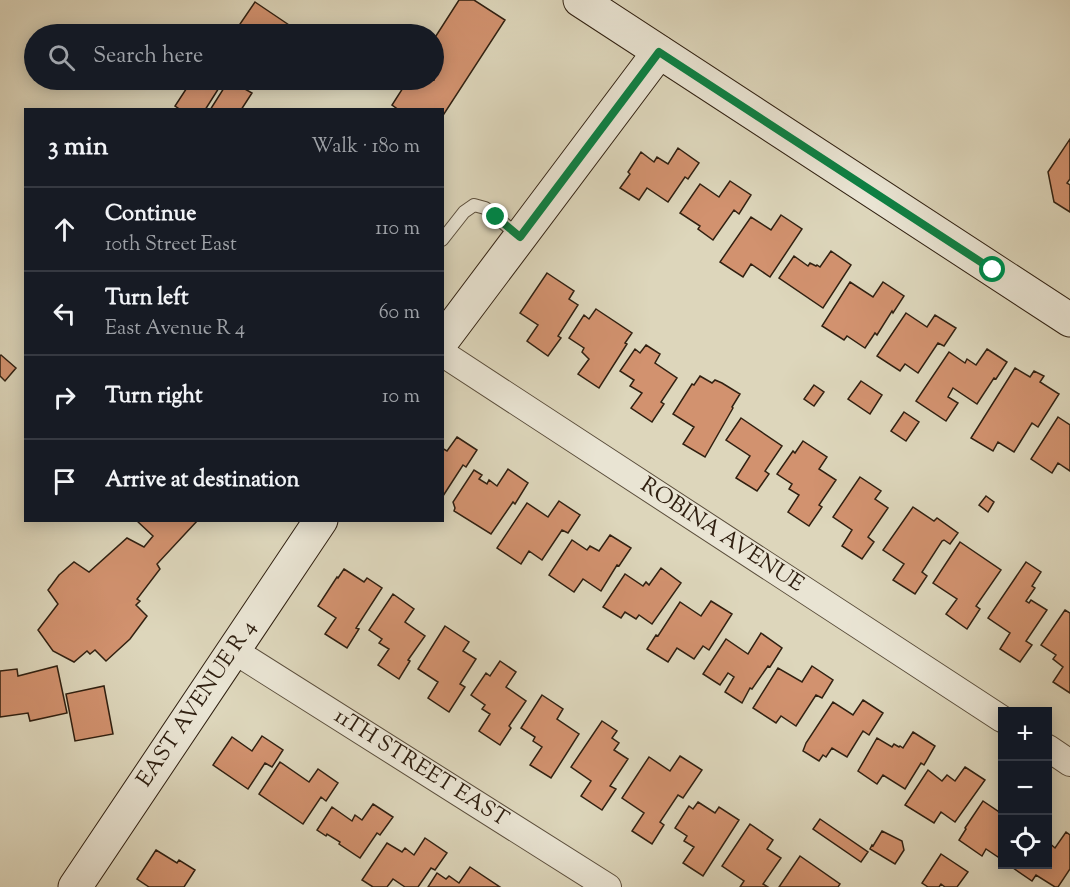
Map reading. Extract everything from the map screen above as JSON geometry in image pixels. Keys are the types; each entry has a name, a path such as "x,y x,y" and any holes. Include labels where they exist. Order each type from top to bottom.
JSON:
{"street":[{"path":"580,0 1070,320"},
{"path":"444,337 659,52"},
{"name":"ROBINA AVENUE","path":"444,354 998,716"},
{"name":"EAST AVENUE R 4","path":"75,887 320,522"},
{"name":"11TH STREET EAST","path":"234,650 608,887"},
{"path":"1052,751 1070,763"}],"lane":[{"path":"444,237 464,212 474,205 484,208 520,237"}],"building":[{"path":"459,0 474,0 505,20 444,114 444,108 396,108 392,105 402,90 444,90 444,24"},
{"path":"255,2 288,24 240,24"},
{"path":"185,90 218,90 206,108 178,108 175,106"},
{"path":"223,90 247,90 252,93 242,108 211,108"},
{"path":"1070,139 1070,179 1067,183 1070,185 1070,212 1054,202 1048,172"},
{"path":"678,148 699,163 688,179 685,177 668,202 647,188 639,200 620,188 641,152 654,162 657,157 668,164"},
{"path":"730,181 751,195 739,214 734,210 713,240 698,229 700,226 680,213 700,184 719,197"},
{"path":"781,215 802,229 770,277 751,264 743,277 720,262 751,217 771,230"},
{"path":"831,251 851,265 823,308 779,278 794,256 808,266 810,263 820,267"},
{"path":"547,273 574,291 569,299 578,305 558,336 561,338 548,356 527,341 538,325 520,313"},
{"path":"850,282 873,297 883,282 904,296 877,335 875,333 865,348 847,336 844,340 822,326"},
{"path":"596,309 632,333 599,388 578,374 589,359 582,352 584,348 569,338 584,315 589,319"},
{"path":"906,313 927,327 935,315 956,328 944,346 938,343 918,373 905,364 900,371 877,356"},
{"path":"646,345 660,354 655,363 677,378 661,402 664,404 652,422 631,408 642,393 630,386 634,380 620,371 635,349 640,353"},
{"path":"987,349 1007,362 977,404 953,388 948,397 958,403 946,421 916,401 949,352 965,363 967,359 976,365"},
{"path":"1,355 16,368 5,381 0,376"},
{"path":"1015,368 1030,377 1034,371 1044,376 1040,382 1059,394 1038,427 1032,423 1014,452 998,442 993,451 971,438"},
{"path":"700,376 712,383 715,380 722,383 740,394 705,457 683,444 694,427 673,414 692,384 694,385"},
{"path":"861,381 882,395 870,414 848,399"},
{"path":"814,385 824,392 814,406 804,399"},
{"path":"904,412 919,422 906,441 891,431"},
{"path":"1058,417 1070,425 1070,471 1058,463 1052,473 1031,459"},
{"path":"741,418 782,446 765,471 769,474 757,491 736,478 750,456 726,440"},
{"path":"457,437 477,450 466,467 463,465 444,494 444,449 447,451"},
{"path":"803,441 827,457 819,469 836,480 819,505 822,507 809,526 788,512 799,495 789,489 792,484 777,474"},
{"path":"508,469 528,483 515,504 513,502 491,534 454,511 453,502 474,470 482,475 479,479 487,484 489,480 497,486"},
{"path":"860,477 881,491 875,499 888,508 868,537 874,542 862,559 842,546 852,530 833,517"},
{"path":"986,496 994,502 988,512 979,505"},
{"path":"559,501 580,515 568,533 562,530 542,560 529,551 521,564 497,548 527,503 548,517"},
{"path":"913,507 934,521 937,518 958,533 950,544 942,541 922,572 927,576 915,594 893,580 904,564 883,550"},
{"path":"138,522 196,522 157,564 160,569 137,599 140,601 136,605 147,616 130,639 106,661 95,650 90,654 87,651 74,662 53,651 38,630 58,604 48,590 59,575 74,562 89,572 127,538 144,547 153,536"},
{"path":"610,535 631,548 601,591 583,579 574,592 549,575 572,540 587,550 590,546 599,551"},
{"path":"960,542 1001,570 976,606 980,609 967,629 946,614 957,599 933,583"},
{"path":"1026,562 1041,572 1032,586 1035,588 1026,601 1029,603 1031,600 1047,610 1026,641 1032,645 1020,662 1000,649 1010,633 988,618"},
{"path":"661,568 681,583 652,624 639,615 636,619 625,612 621,618 603,607 625,574 643,586 646,582 649,585"},
{"path":"344,569 364,582 367,578 382,588 356,628 359,629 347,648 325,634 336,618 318,606"},
{"path":"393,594 414,609 405,622 425,636 408,660 410,661 399,679 378,665 389,649 379,643 382,639 369,630"},
{"path":"711,601 732,614 709,650 703,646 694,659 677,648 668,662 647,649 680,602 701,616"},
{"path":"1065,610 1070,613 1070,693 1053,682 1063,667 1053,659 1056,655 1041,645"},
{"path":"445,626 469,642 463,651 476,659 460,684 465,687 449,712 428,698 438,682 418,669"},
{"path":"761,633 782,648 770,667 768,666 752,689 750,688 742,703 725,692 734,677 728,673 720,685 703,674 726,639 748,654"},
{"path":"500,661 516,672 506,687 526,701 509,726 511,728 500,745 479,731 490,714 482,709 485,705 471,695 486,673 490,676"},
{"path":"57,666 67,713 30,721 28,713 0,717 0,671 17,669 18,676"},
{"path":"812,666 833,680 822,698 816,695 796,726 781,716 776,723 753,708 778,668 802,682"},
{"path":"104,686 113,734 75,741 66,694"},
{"path":"542,695 563,709 557,719 579,734 551,778 530,765 542,747 533,741 535,737 521,728"},
{"path":"863,700 883,713 869,735 863,731 847,757 832,748 826,757 823,755 819,761 803,751 833,702 853,715"},
{"path":"602,721 617,731 612,738 619,743 614,750 628,759 610,786 616,789 602,810 581,796 591,781 571,767"},
{"path":"913,732 935,746 924,765 921,763 905,789 883,775 877,784 858,771 877,738 892,747 894,744 903,748"},
{"path":"262,736 283,750 272,767 265,763 248,789 213,765 232,737 252,751"},
{"path":"680,756 702,770 683,798 678,795 660,822 664,825 652,844 632,831 644,813 622,798 649,757 670,771"},
{"path":"280,762 309,782 318,769 338,783 326,801 321,797 303,824 259,794"},
{"path":"965,767 985,780 955,822 941,812 934,823 905,805 928,770 942,781 947,775 955,781"},
{"path":"983,801 998,811 998,857 986,849 982,856 959,840"},
{"path":"698,802 715,813 719,807 739,820 703,876 683,863 694,847 684,841 687,836 675,828 689,806 693,809"},
{"path":"373,804 393,817 380,835 377,833 360,858 339,844 340,842 317,830 332,807 352,821 355,815 362,820"},
{"path":"820,819 868,852 861,862 813,829"},
{"path":"750,824 773,840 767,849 781,858 763,884 768,887 740,887 744,881 722,866"},
{"path":"882,831 902,841 904,850 895,864 870,849"},
{"path":"1066,832 1070,835 1070,869 1058,887 1036,875 1032,881 1014,869 1052,869 1052,845 1055,848"},
{"path":"425,838 447,853 435,870 431,868 418,887 405,887 393,879 387,887 373,887 362,880 387,843 402,852 405,848 414,855"},
{"path":"156,850 177,863 179,860 195,870 184,887 149,887 137,879"},
{"path":"941,854 968,872 957,887 945,887 941,884 939,887 928,887 922,883"},
{"path":"800,856 840,884 838,887 779,887"},
{"path":"470,867 500,887 428,887 437,873 446,879 449,876 459,883"}],"route":[{"path":"496,217 520,237 659,52 993,270"}]}
